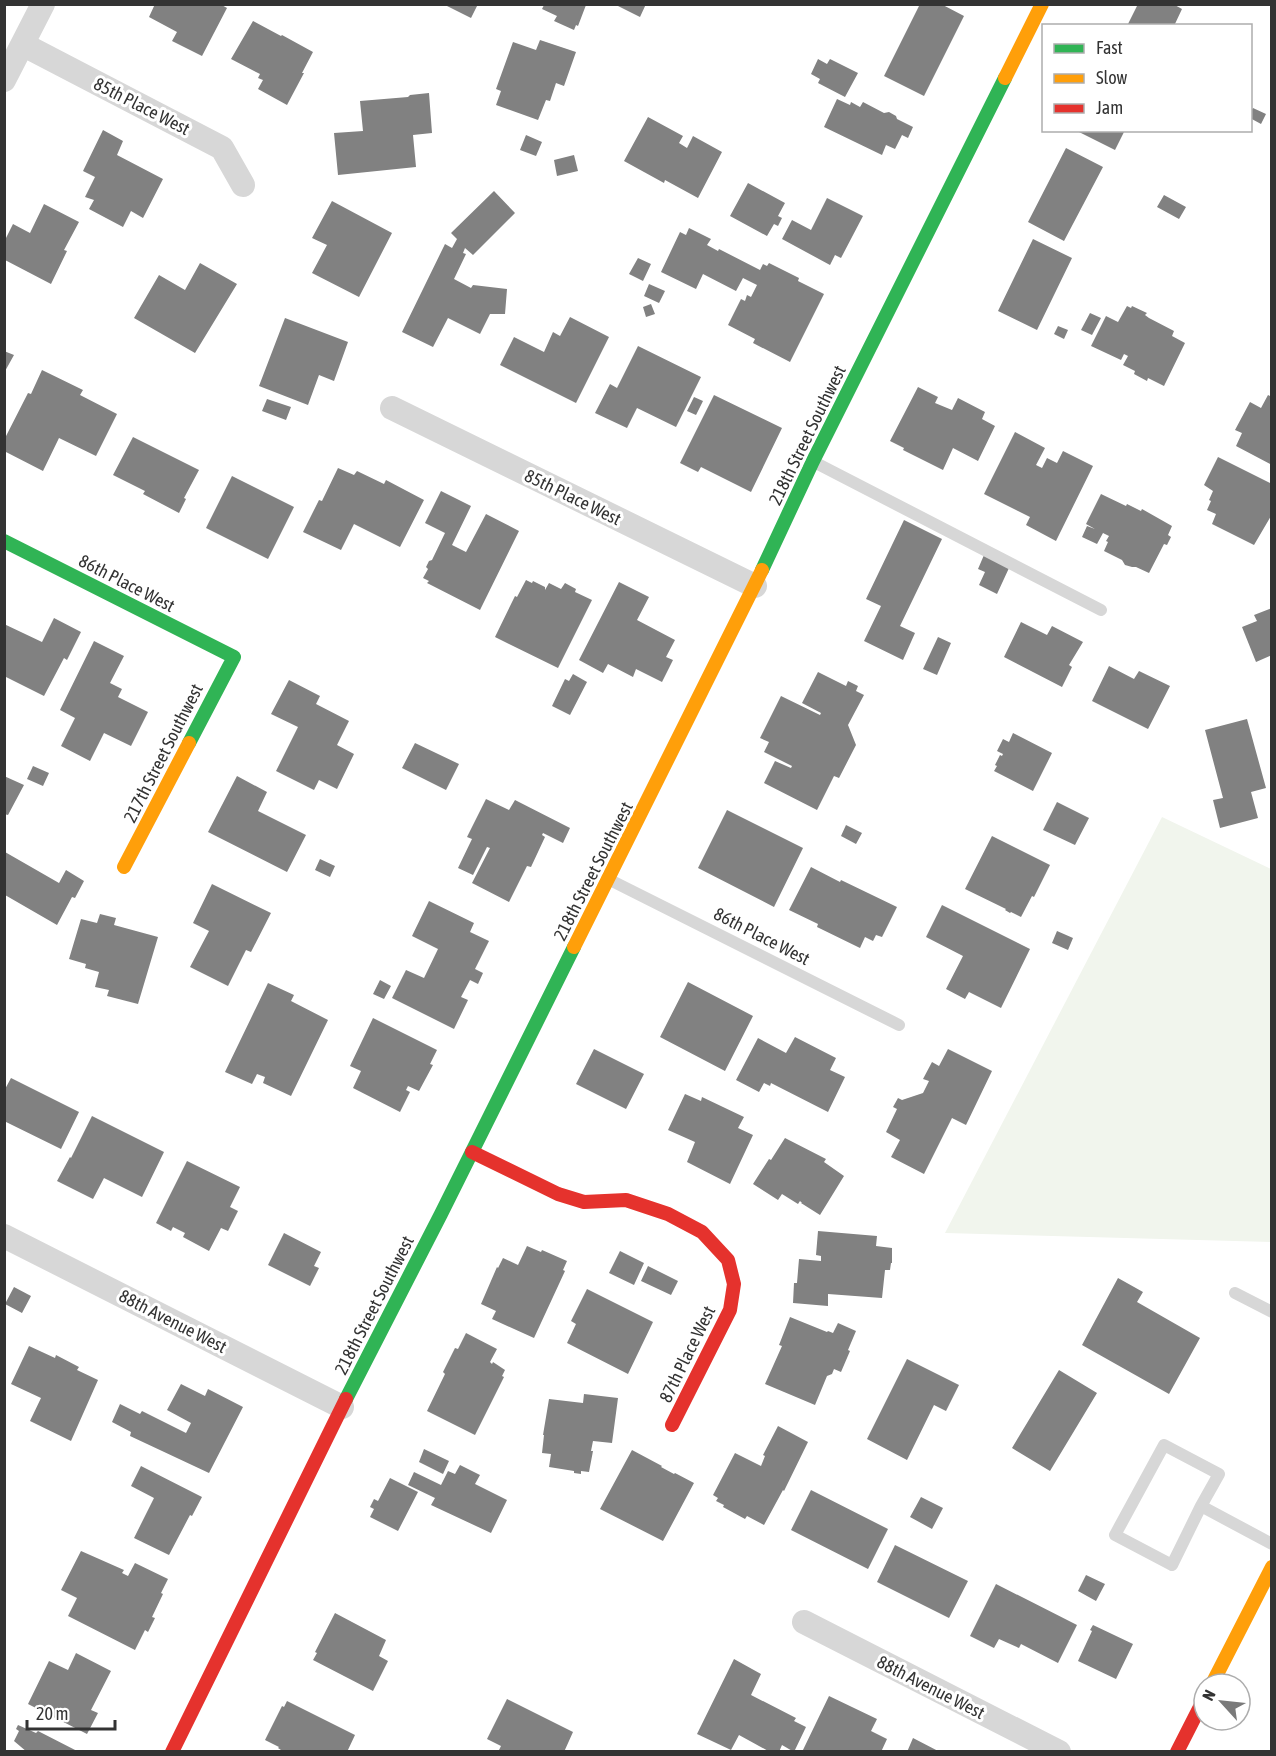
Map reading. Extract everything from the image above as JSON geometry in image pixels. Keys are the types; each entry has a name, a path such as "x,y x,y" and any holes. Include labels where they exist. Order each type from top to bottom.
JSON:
{"street":[{"path":"4,80 24,45 43,4"},
{"name":"218th Street Southwest","path":"172,1752 342,1407 609,880 755,586 813,461 1042,4"},
{"name":"85th Place West","path":"24,45 222,148 243,185"},
{"name":"85th Place West","path":"392,408 755,586"},
{"name":"86th Place West","path":"4,541 234,657"},
{"name":"217th Street Southwest","path":"124,867 234,657"},
{"name":"87th Place West","path":"472,1152 558,1194 584,1202 626,1200 668,1214 702,1232 728,1260 734,1284 730,1310 672,1425"},
{"name":"88th Avenue West","path":"4,1236 342,1407"},
{"path":"1218,1672 1272,1567"},
{"name":"88th Avenue West","path":"804,1622 1059,1752"},
{"path":"1177,1752 1192,1723"}],"lane":[{"path":"813,461 1101,610"},
{"name":"86th Place West","path":"609,880 899,1025"},
{"path":"1235,1293 1272,1312"},
{"path":"1164,1445 1219,1473 1201,1506 1172,1565 1115,1535 1164,1445"},
{"path":"1201,1506 1272,1544"}],"shaded area":[{"path":"1162,817 1271,869 1271,1242 945,1233"}],"building":[{"path":"155,4 220,4 227,8 202,56 172,41 177,32 149,17"},
{"path":"443,4 478,4 471,18"},
{"path":"614,4 646,4 640,17"},
{"path":"920,4 941,4 964,16 924,96 884,76"},
{"path":"1138,4 1173,4 1182,9 1175,24 1128,24"},
{"path":"544,5 586,5 578,26 576,25 574,30 554,21 557,16 542,9"},
{"path":"253,21 313,52 287,105 258,89 263,80 258,78 260,74 231,59"},
{"path":"540,40 576,52 564,86 556,83 550,101 546,100 538,120 496,105 501,91 496,89 513,42 536,50"},
{"path":"818,59 827,64 830,59 858,73 845,97 818,83 820,79 811,74"},
{"path":"429,93 432,133 413,135 416,167 338,175 334,133 363,131 360,101"},
{"path":"837,99 860,107 863,102 884,113 889,112 913,127 908,138 902,135 895,149 886,145 882,155 824,127"},
{"path":"1252,109 1266,114 1261,124 1252,119"},
{"path":"648,117 683,136 679,143 687,148 693,136 722,152 698,198 624,161"},
{"path":"103,130 123,141 117,155 163,179 143,218 131,211 123,227 89,209 94,200 85,197 95,177 83,171"},
{"path":"1079,132 1124,132 1115,150"},
{"path":"526,135 542,142 536,156 520,150"},
{"path":"1066,148 1103,167 1064,241 1028,222"},
{"path":"574,155 578,171 557,176 554,160"},
{"path":"748,183 785,203 778,216 782,218 778,226 774,224 767,236 730,216"},
{"path":"494,191 515,213 473,255 465,248 463,253 466,254 454,279 471,288 473,285 507,289 505,314 490,314 480,334 448,318 433,347 402,332 445,244 452,248 457,239 451,233"},
{"path":"1164,195 1186,207 1179,219 1157,207"},
{"path":"827,198 863,216 841,258 835,255 830,265 782,239 792,220 811,230"},
{"path":"332,201 392,233 359,297 312,273 327,245 312,238"},
{"path":"44,204 79,222 64,250 67,251 51,284 5,260 5,240 13,224 30,233"},
{"path":"689,228 711,239 707,245 718,251 719,249 760,270 763,264 767,266 769,263 824,294 790,362 753,343 755,339 728,325 741,299 745,301 747,295 751,297 757,285 743,278 736,291 703,274 696,289 661,272 680,232 686,235"},
{"path":"1033,239 1072,258 1037,330 998,311"},
{"path":"638,258 651,264 643,281 629,274"},
{"path":"200,263 237,284 195,353 134,318 159,275 185,290"},
{"path":"649,284 665,291 659,303 644,296"},
{"path":"651,304 655,314 646,317 643,307"},
{"path":"1127,306 1147,313 1145,315 1174,331 1172,336 1185,343 1164,386 1148,378 1147,381 1123,365 1128,356 1124,354 1121,360 1091,346 1106,316 1118,322"},
{"path":"1090,313 1101,318 1092,335 1081,330"},
{"path":"570,317 609,337 576,403 500,365 514,337 544,352 553,332 560,336"},
{"path":"285,318 348,342 334,381 319,375 308,405 259,386"},
{"path":"1058,326 1068,330 1064,339 1054,334"},
{"path":"638,346 701,377 676,427 637,408 627,428 595,413 610,384 617,388"},
{"path":"4,351 14,355 4,373"},
{"path":"42,370 83,390 80,395 117,414 96,456 59,438 43,471 4,451 4,440"},
{"path":"918,387 938,397 935,403 952,410 958,398 985,412 982,419 995,426 978,461 953,448 943,470 890,441"},
{"path":"714,395 782,428 751,492 701,467 698,472 680,463"},
{"path":"1268,395 1272,397 1272,465 1236,446 1242,433 1235,430 1250,402 1261,408"},
{"path":"694,397 703,401 696,415 687,411"},
{"path":"267,399 291,407 286,420 262,411"},
{"path":"1015,432 1045,448 1036,465 1042,468 1047,458 1057,463 1063,451 1093,466 1056,541 1026,525 1030,517 984,494"},
{"path":"133,437 199,470 179,513 143,494 145,491 113,475"},
{"path":"1218,457 1272,484 1271,516 1254,545 1212,524 1216,514 1207,510 1213,491 1204,485"},
{"path":"338,468 354,475 357,471 384,484 386,480 424,500 400,547 354,524 341,550 303,532"},
{"path":"232,476 294,507 268,559 206,528"},
{"path":"441,491 471,506 452,545 466,552 486,514 519,531 480,610 427,583 429,581 423,578 428,569 426,567 432,560 445,533 425,523"},
{"path":"1101,494 1126,506 1127,504 1141,511 1142,509 1172,526 1168,535 1171,537 1167,545 1164,544 1149,573 1125,565 1122,560 1104,551 1109,536 1103,533 1097,544 1082,537 1087,526 1095,529 1086,524"},
{"path":"904,520 942,539 900,626 915,633 903,660 864,641 881,606 866,599"},
{"path":"984,555 1009,568 997,594 979,585 985,572 978,569"},
{"path":"526,580 545,587 545,590 549,583 561,589 565,583 576,589 575,592 592,600 558,668 495,637 515,596 517,597"},
{"path":"619,582 649,597 637,620 675,640 666,657 673,660 662,682 636,669 633,677 608,664 603,673 579,660"},
{"path":"1272,608 1272,655 1256,662 1242,627 1257,621 1254,615"},
{"path":"54,618 81,632 67,660 64,658 44,696 4,676 4,624 42,642"},
{"path":"1021,622 1047,635 1052,626 1083,642 1069,665 1072,667 1062,687 1004,657"},
{"path":"938,637 951,643 937,675 923,669"},
{"path":"94,641 124,656 110,683 122,689 118,697 148,712 131,746 104,733 90,761 61,746 75,718 60,710"},
{"path":"1109,666 1134,679 1139,671 1170,686 1148,729 1092,701"},
{"path":"818,672 846,686 848,681 858,686 856,691 864,695 848,725 856,745 839,778 834,776 817,810 764,783 775,761 791,768 792,766 764,752 769,742 760,738 781,696 820,715 821,713 802,703"},
{"path":"573,674 587,682 570,715 552,706 565,679 569,681"},
{"path":"289,680 320,696 316,704 349,721 337,745 354,754 337,789 319,780 314,790 276,771 298,727 271,714"},
{"path":"1247,719 1266,788 1251,792 1258,818 1220,828 1213,800 1223,798 1205,730"},
{"path":"1013,733 1052,753 1033,791 994,771 1000,755 1003,754 997,751 1003,739 1009,742"},
{"path":"415,743 459,764 446,790 402,768"},
{"path":"33,766 49,773 43,786 27,779"},
{"path":"4,776 24,785 8,815 4,814"},
{"path":"237,776 267,792 258,811 306,835 287,872 208,832"},
{"path":"486,799 509,810 515,800 570,828 563,843 543,833 545,837 531,867 527,866 509,902 472,883 490,848 487,847 473,875 458,868 472,839 467,837"},
{"path":"1057,802 1089,818 1075,845 1043,830"},
{"path":"727,810 803,848 774,907 698,868"},
{"path":"846,825 862,833 856,844 841,836"},
{"path":"992,836 1050,865 1021,917 965,889"},
{"path":"5,852 59,883 66,870 84,881 75,898 72,897 57,925 5,895"},
{"path":"320,859 335,866 330,877 315,870"},
{"path":"811,867 897,907 882,937 876,935 873,941 865,937 860,948 789,910"},
{"path":"212,884 271,913 251,952 246,950 228,986 190,967 209,931 193,923"},
{"path":"429,901 474,923 470,932 489,941 475,969 483,973 478,984 470,980 461,997 468,1000 454,1029 392,998 406,970 424,978 438,949 412,936"},
{"path":"942,905 1030,949 1001,1008 969,992 965,999 946,989 963,956 926,937"},
{"path":"100,914 116,918 114,925 158,937 138,1004 107,996 109,990 95,987 99,972 85,968 86,964 69,959 81,919 97,923"},
{"path":"1057,931 1073,938 1068,950 1052,943"},
{"path":"380,980 391,986 384,999 373,994"},
{"path":"688,982 753,1016 725,1071 660,1037"},
{"path":"268,983 294,995 291,1001 328,1020 291,1096 263,1083 265,1077 257,1074 252,1084 225,1072"},
{"path":"373,1018 437,1050 430,1064 433,1065 419,1091 408,1086 406,1090 410,1092 400,1112 353,1088 361,1071 350,1066"},
{"path":"795,1037 836,1058 830,1070 845,1077 828,1112 771,1083 770,1086 764,1083 759,1092 736,1080 758,1038 786,1053"},
{"path":"594,1049 644,1074 626,1109 576,1084"},
{"path":"948,1049 992,1071 966,1125 952,1118 924,1174 891,1157 900,1140 886,1132 897,1109 893,1107 898,1098 902,1100 923,1093 929,1081 923,1079 932,1062 939,1066"},
{"path":"11,1078 79,1112 61,1149 4,1121 4,1091"},
{"path":"685,1094 701,1101 702,1097 744,1117 738,1128 753,1135 730,1184 687,1162 695,1142 668,1130"},
{"path":"92,1116 164,1152 142,1197 104,1178 93,1199 57,1181"},
{"path":"785,1138 826,1159 824,1162 844,1176 820,1215 800,1201 798,1204 782,1194 778,1200 753,1184"},
{"path":"187,1161 240,1187 230,1207 238,1211 228,1231 221,1228 209,1251 183,1237 185,1233 173,1227 171,1231 156,1223"},
{"path":"818,1231 877,1236 876,1246 892,1248 892,1263 890,1270 885,1270 882,1298 828,1294 828,1306 793,1303 799,1259 821,1261 821,1256 816,1255"},
{"path":"284,1233 321,1252 314,1266 319,1268 310,1286 268,1265"},
{"path":"527,1246 567,1261 563,1270 565,1271 534,1338 492,1319 496,1311 481,1304 503,1258 518,1265"},
{"path":"620,1251 644,1263 634,1285 609,1273"},
{"path":"648,1266 678,1281 671,1295 641,1281"},
{"path":"1118,1278 1143,1292 1137,1302 1200,1338 1169,1394 1082,1345"},
{"path":"14,1287 31,1296 22,1313 5,1304"},
{"path":"587,1289 653,1322 628,1374 567,1343 576,1324 571,1321"},
{"path":"790,1317 827,1332 833,1333 838,1323 856,1331 841,1372 834,1369 832,1374 827,1376 815,1405 765,1384 782,1346 779,1345"},
{"path":"466,1333 497,1349 490,1362 505,1370 502,1376 504,1377 475,1435 427,1411 455,1348 458,1349"},
{"path":"29,1346 55,1358 56,1355 79,1367 77,1370 98,1380 71,1441 30,1421 41,1398 11,1384"},
{"path":"907,1359 959,1385 946,1411 934,1405 907,1460 867,1439"},
{"path":"1059,1370 1097,1393 1050,1471 1012,1448"},
{"path":"181,1384 205,1396 208,1389 243,1407 209,1473 130,1436 131,1432 112,1422 120,1404 140,1414 142,1411 186,1433 191,1423 167,1410"},
{"path":"584,1394 618,1398 612,1443 593,1441 589,1472 581,1471 581,1474 549,1467 551,1454 542,1453 549,1399 583,1403"},
{"path":"778,1426 808,1442 764,1525 747,1516 745,1519 723,1507 724,1505 716,1501 718,1498 713,1495 735,1453 761,1466 765,1456 763,1455"},
{"path":"424,1449 449,1461 443,1474 419,1462"},
{"path":"632,1450 694,1483 663,1541 600,1509"},
{"path":"460,1465 480,1475 475,1484 507,1500 491,1533 431,1505 435,1498 408,1485 414,1472 441,1485 448,1471 455,1474"},
{"path":"141,1466 202,1497 169,1555 134,1538 154,1498 131,1486"},
{"path":"390,1478 418,1492 398,1531 370,1517 374,1509 370,1507 374,1499 378,1501"},
{"path":"811,1490 888,1529 868,1569 791,1530"},
{"path":"921,1497 943,1508 932,1529 910,1517"},
{"path":"895,1545 968,1581 949,1618 877,1582"},
{"path":"81,1551 124,1570 122,1573 128,1576 135,1563 168,1579 152,1617 155,1618 148,1632 145,1630 135,1650 68,1616 77,1598 61,1590"},
{"path":"1086,1575 1105,1584 1096,1601 1078,1591"},
{"path":"996,1584 1077,1625 1058,1663 1021,1644 1019,1648 999,1639 994,1648 970,1636"},
{"path":"335,1613 386,1640 379,1656 388,1661 373,1691 313,1660"},
{"path":"1093,1625 1133,1644 1116,1679 1078,1661"},
{"path":"76,1653 111,1671 91,1710 98,1713 87,1734 28,1704 49,1661 68,1670"},
{"path":"734,1659 761,1674 751,1695 796,1718 794,1721 806,1727 794,1752 782,1745 779,1752 770,1752 739,1735 731,1750 697,1734"},
{"path":"829,1696 877,1719 871,1731 887,1739 881,1752 802,1752"},
{"path":"507,1699 573,1732 564,1752 498,1752 501,1746 487,1739"},
{"path":"287,1701 355,1735 347,1752 284,1752 265,1740 282,1706 284,1707"},
{"path":"18,1725 36,1733 38,1731 79,1752 27,1752 14,1741 19,1731 16,1729"},
{"path":"913,1738 940,1752 907,1752"}],"traffic: fast":[{"path":"762,570 813,461 1005,78"},
{"path":"4,541 234,657 189,743"},
{"path":"346,1399 574,947"}],"traffic: slow":[{"path":"1005,78 1042,4"},
{"path":"574,947 762,570"},
{"path":"124,867 189,743"},
{"path":"1218,1672 1272,1567"}],"traffic: jam":[{"path":"472,1152 558,1194 584,1202 626,1200 668,1214 702,1232 728,1260 734,1284 730,1310 672,1425"},
{"path":"172,1752 346,1399"},
{"path":"1177,1752 1192,1723"}]}
